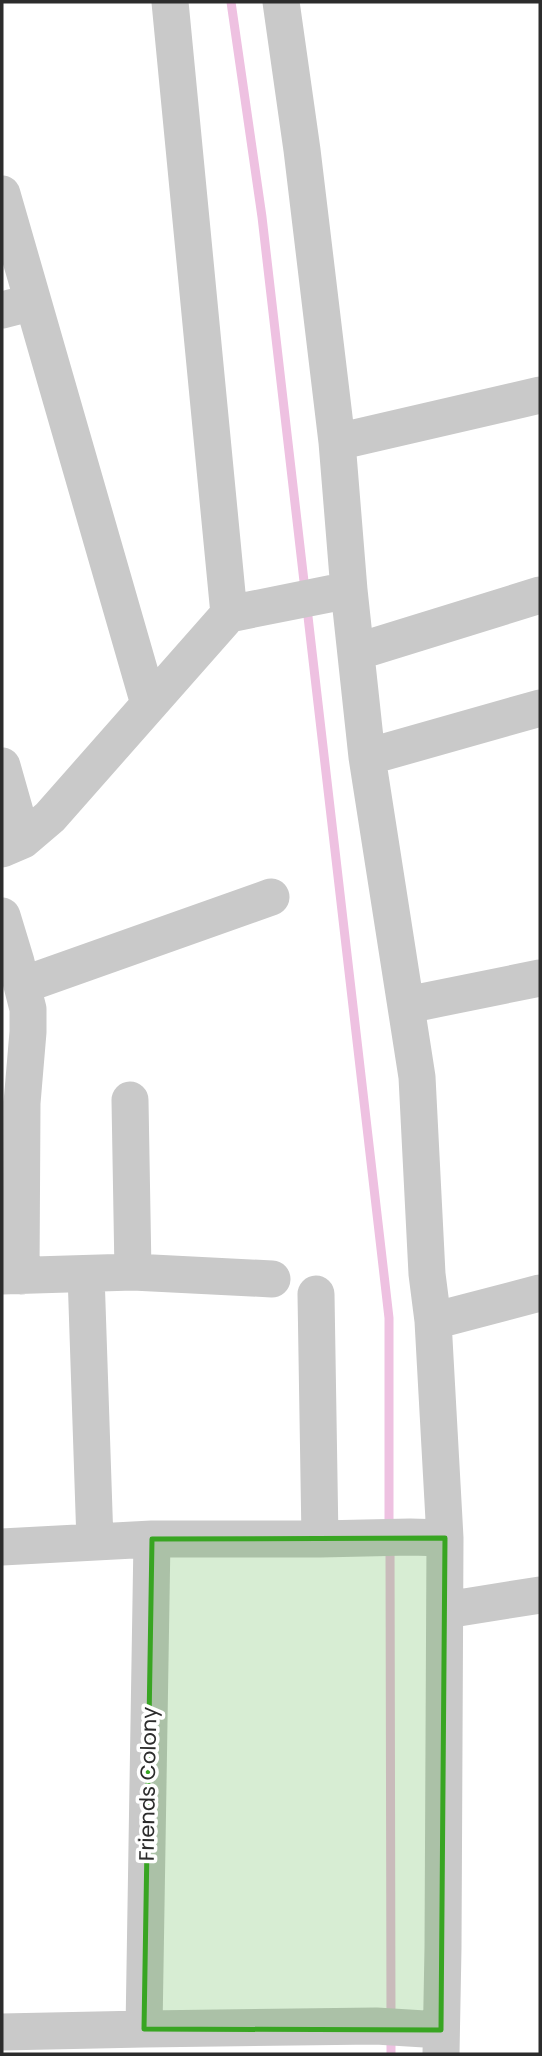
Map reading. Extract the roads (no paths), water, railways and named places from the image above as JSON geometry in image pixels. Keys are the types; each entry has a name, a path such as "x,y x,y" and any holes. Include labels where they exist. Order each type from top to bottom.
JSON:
{"street":[{"path":"170,2 229,614"},
{"path":"2,2032 144,2029 312,2041 416,2034 443,1948 446,1610 428,1537 433,1321 427,1274 417,1077 367,757 337,442 302,150 281,2"},
{"path":"2,194 17,306 149,704"},
{"path":"337,442 540,395"},
{"path":"2,766 13,844 50,817 229,614 349,590"},
{"path":"356,652 540,594"},
{"path":"367,757 540,708"},
{"path":"23,985 271,897"},
{"path":"2,916 28,1009 11,1276 133,1272 272,1279"},
{"path":"407,1005 540,978"},
{"path":"131,1100 133,1272"},
{"path":"86,1274 95,1542"},
{"path":"433,1321 540,1293"},
{"path":"316,1294 320,1539"},
{"path":"2,1547 152,1539 428,1537"},
{"name":"Friends Colony","path":"144,2029 152,1539"},
{"path":"446,1610 540,1595"}],"waterway":[{"path":"231,2 262,217 305,590"},
{"path":"307,608 389,1318 389,1531"},
{"path":"390,1545 391,2021"},
{"path":"391,2035 391,2054"}]}
